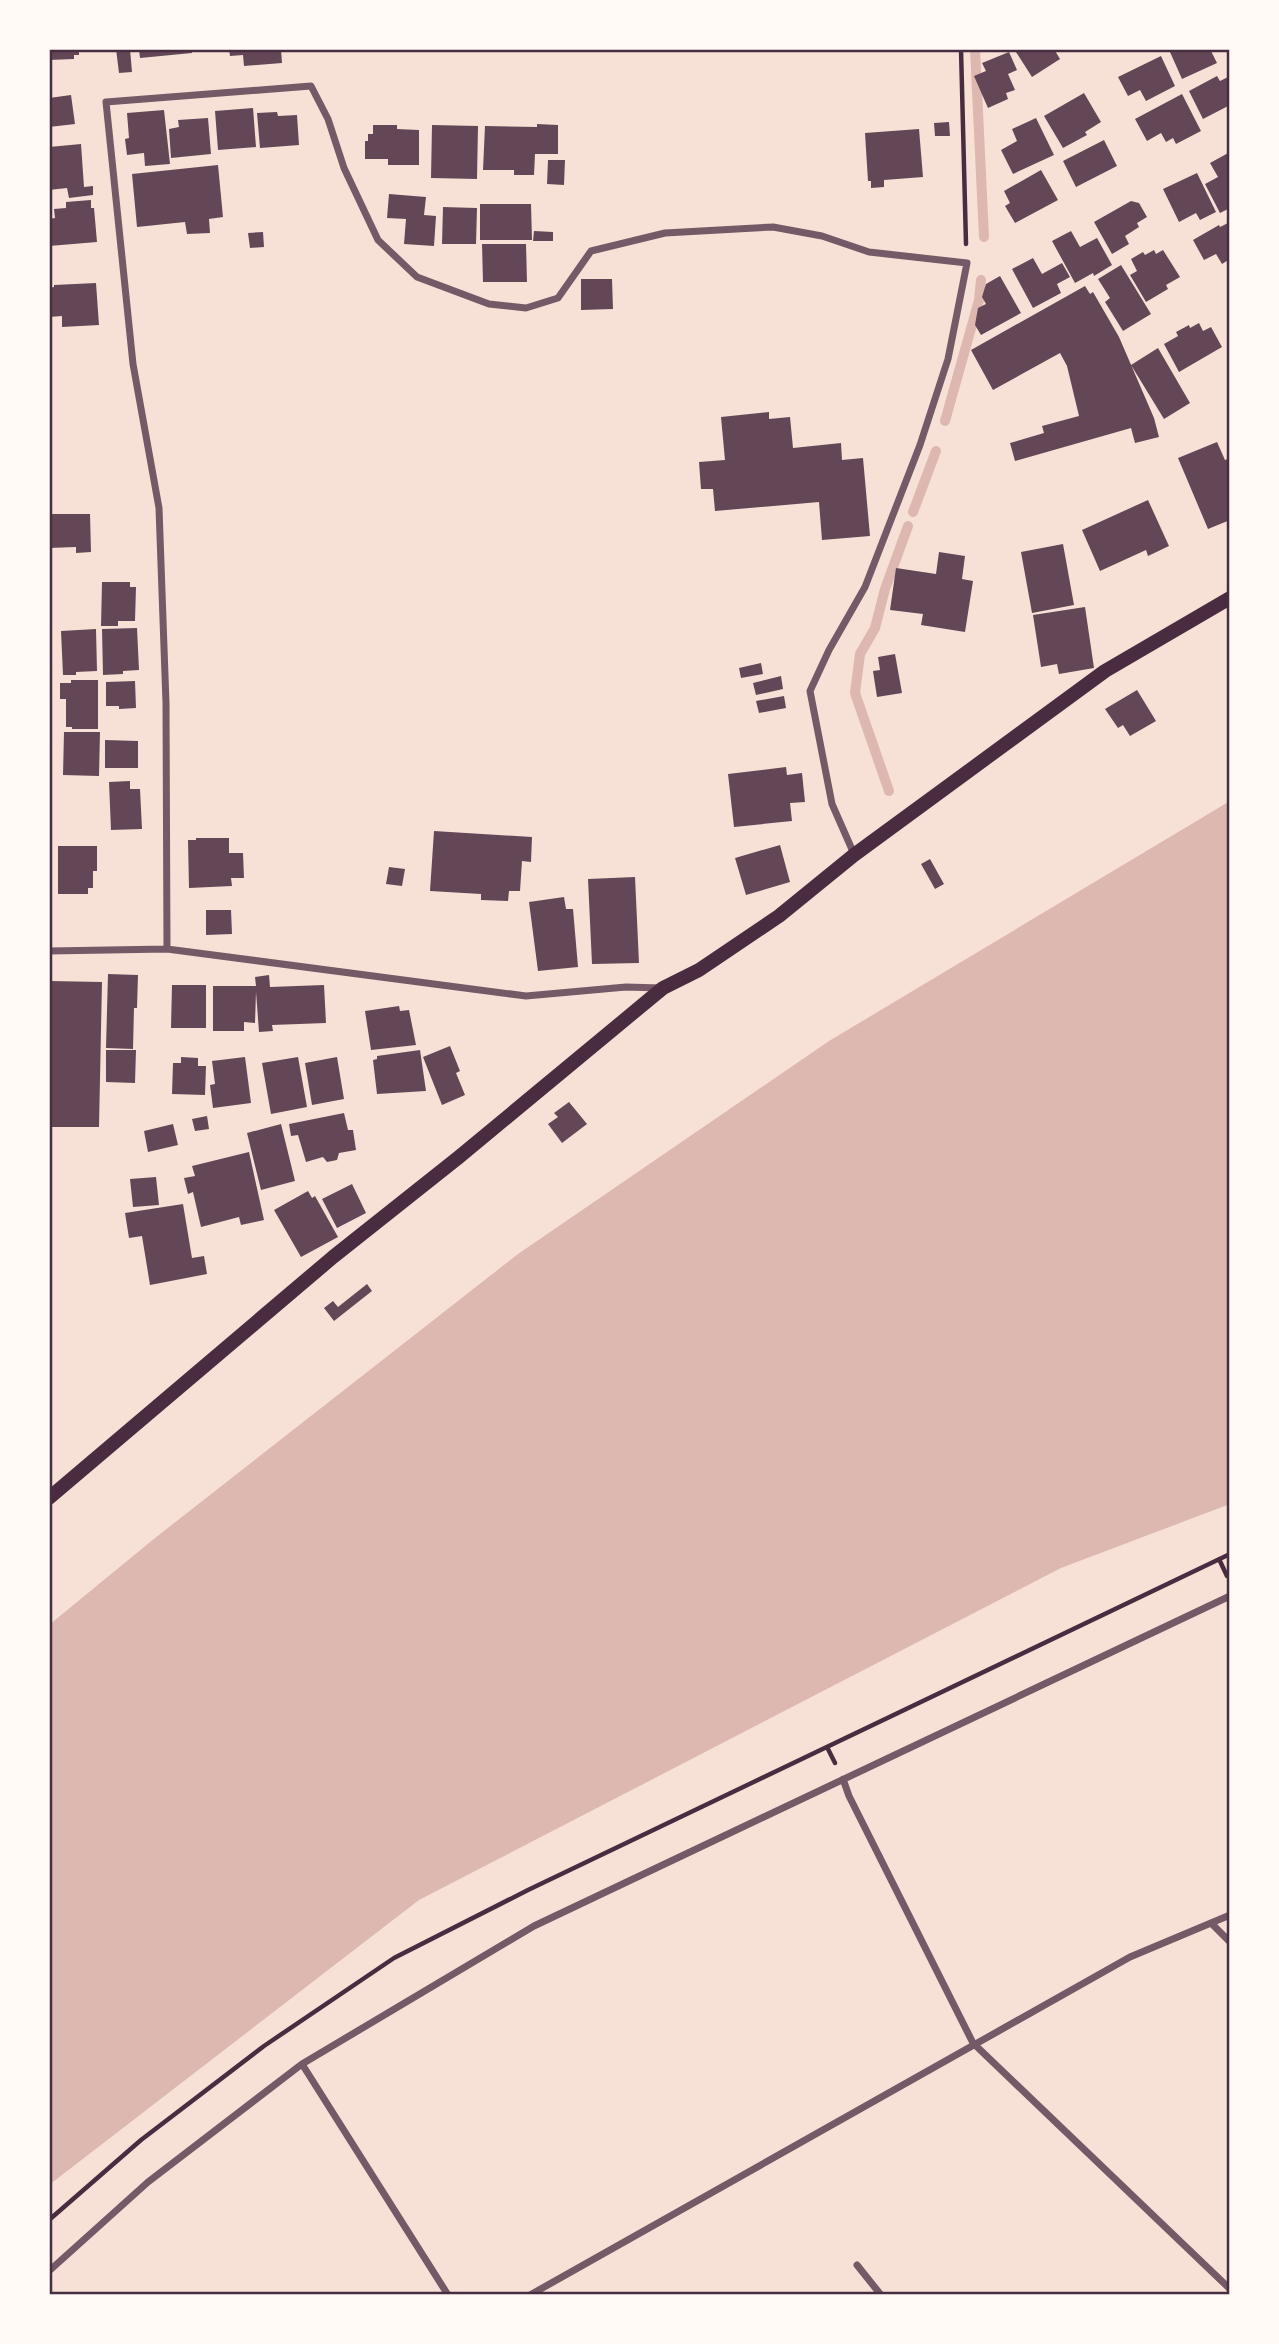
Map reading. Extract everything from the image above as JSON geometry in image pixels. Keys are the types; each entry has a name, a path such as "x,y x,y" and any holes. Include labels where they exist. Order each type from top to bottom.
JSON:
{"main road":[{"path":"49,1498 333,1257 663,988 699,970 779,916 854,855 1105,671 1230,598"}],"street":[{"path":"167,949 166,703 159,508 133,364 106,102 311,86 328,119 344,168 378,240 416,278 489,304 526,308 558,298 591,251 665,233 773,227 822,236 869,252 967,263 948,359 920,445 864,587 810,691 832,804 854,855"},
{"path":"49,951 167,949 526,996 626,987 663,988"},
{"path":"49,2271 148,2182 302,2064 534,1926 1230,1596"},
{"path":"843,1779 849,1796 973,2043 1230,2289"},
{"path":"530,2295 973,2043 1130,1957 1230,1915"},
{"path":"1211,1923 1230,1942"},
{"path":"302,2064 448,2295"},
{"path":"856,2265 881,2295"}],"path":[{"path":"961,49 967,263"},
{"path":"1219,1559 1230,1584"}],"shaded area":[{"path":"1230,801 1230,1504 1061,1568 419,1900 49,2185 49,1625 155,1538 518,1254 829,1041"}],"building":[{"path":"49,49 79,49 79,55 74,55 74,59 49,60"},
{"path":"116,49 130,49 132,72 119,73"},
{"path":"139,49 192,49 192,53 140,58"},
{"path":"229,49 281,49 282,63 244,66 243,55 230,56"},
{"path":"1014,49 1054,49 1060,59 1032,77"},
{"path":"1178,49 1210,49 1217,63 1182,79 1170,52"},
{"path":"1009,52 1017,70 1008,74 1015,90 1006,93 1008,99 988,108 974,76 986,71 982,63"},
{"path":"1161,56 1175,86 1146,101 1140,90 1128,96 1118,77"},
{"path":"1217,76 1220,81 1230,76 1230,105 1203,119 1189,91"},
{"path":"1084,93 1101,122 1085,132 1087,135 1063,148 1044,116"},
{"path":"1182,94 1201,131 1176,144 1173,138 1166,142 1161,133 1147,141 1135,119"},
{"path":"71,95 75,124 49,127 49,98"},
{"path":"253,108 256,147 218,150 215,111"},
{"path":"164,110 170,164 145,166 144,153 127,155 127,113"},
{"path":"277,112 278,116 297,115 299,145 260,148 257,113"},
{"path":"208,118 211,154 171,158 169,129 179,127 178,120"},
{"path":"1036,118 1054,155 1013,174 1001,150 1017,141 1012,129"},
{"path":"949,122 950,136 935,136 934,123"},
{"path":"537,124 558,125 558,154 535,154 534,175 514,175 514,170 483,170 485,126 537,127"},
{"path":"373,125 397,125 397,129 419,130 419,165 388,165 388,159 365,159 365,141 368,141 368,134 373,134"},
{"path":"432,125 478,126 477,179 431,178"},
{"path":"919,129 923,177 884,180 884,187 871,188 871,181 868,181 865,133"},
{"path":"1104,140 1117,166 1076,187 1063,161"},
{"path":"81,144 84,187 93,186 93,195 69,198 67,188 49,190 49,147"},
{"path":"1230,152 1230,208 1220,213 1205,184 1218,177 1210,163"},
{"path":"548,160 565,160 564,185 547,184"},
{"path":"218,165 223,217 209,219 210,233 187,234 185,222 137,227 132,174"},
{"path":"1041,170 1058,200 1015,223 1005,206 1010,203 1004,191"},
{"path":"1197,173 1216,212 1200,220 1196,213 1179,222 1163,189"},
{"path":"389,194 426,197 424,215 436,216 434,246 404,244 406,219 387,218"},
{"path":"91,200 97,242 49,246 49,219 55,218 54,209 66,208 66,202"},
{"path":"1131,201 1139,203 1147,217 1137,223 1139,227 1125,236 1129,244 1112,254 1094,222"},
{"path":"480,204 531,204 532,240 480,240"},
{"path":"443,207 477,208 476,244 442,244"},
{"path":"1230,222 1230,259 1222,264 1216,254 1204,260 1193,240 1219,225 1220,227"},
{"path":"534,231 553,232 553,241 533,241"},
{"path":"1071,231 1080,247 1097,238 1112,265 1075,283 1052,241"},
{"path":"263,232 264,247 250,248 248,233"},
{"path":"482,244 526,244 527,282 483,282"},
{"path":"1154,250 1156,254 1163,250 1180,277 1166,285 1168,289 1146,302 1130,275 1137,271 1131,259 1143,252 1145,255"},
{"path":"1033,258 1042,274 1062,263 1070,277 1057,284 1061,293 1033,308 1012,269"},
{"path":"1121,265 1151,314 1123,331 1105,302 1110,298 1098,279"},
{"path":"1000,276 1021,313 981,335 975,325 978,308 986,304 982,297 986,284"},
{"path":"581,279 612,279 613,309 581,310"},
{"path":"96,283 99,325 62,327 62,316 49,317 49,288 54,285"},
{"path":"1085,286 1090,294 1093,292 1119,337 1154,418 1159,437 1135,443 1131,428 1015,461 1010,443 1044,433 1042,426 1079,416 1067,366 1060,353 993,390 971,350"},
{"path":"1199,323 1203,331 1211,327 1222,347 1179,372 1164,344 1178,336 1176,332"},
{"path":"1158,348 1190,403 1164,419 1131,365"},
{"path":"769,412 769,419 790,417 793,448 841,443 842,460 863,458 870,536 822,540 819,502 715,511 713,489 701,489 699,462 725,460 721,417"},
{"path":"1217,442 1225,460 1230,458 1230,520 1208,529 1178,458"},
{"path":"1148,500 1169,546 1148,556 1146,550 1100,571 1082,530"},
{"path":"49,514 90,514 91,552 76,553 76,547 49,548"},
{"path":"1063,544 1074,605 1032,613 1021,552"},
{"path":"939,552 965,556 962,579 973,581 965,632 921,625 923,614 890,610 896,568 936,574"},
{"path":"102,582 130,582 130,587 136,587 135,621 118,621 118,626 101,626"},
{"path":"1085,607 1094,668 1059,674 1057,664 1041,667 1033,615"},
{"path":"137,628 139,670 103,675 102,629"},
{"path":"96,629 97,671 63,675 61,631"},
{"path":"895,654 902,693 877,697 873,671 880,670 878,657"},
{"path":"761,663 763,674 741,678 739,668"},
{"path":"781,676 783,689 756,695 753,683"},
{"path":"71,680 98,680 98,729 66,727 66,699 60,699 60,683 71,683"},
{"path":"135,681 136,708 119,709 119,706 106,706 106,682"},
{"path":"1137,690 1156,721 1130,736 1123,725 1118,728 1105,709"},
{"path":"784,696 786,708 759,713 756,701"},
{"path":"64,732 100,732 99,776 63,775"},
{"path":"105,740 138,741 138,768 105,768"},
{"path":"786,767 787,775 802,773 805,802 790,803 792,821 734,827 728,774"},
{"path":"130,781 130,789 140,789 142,829 111,830 109,782"},
{"path":"434,831 532,837 531,862 522,861 520,891 509,891 508,901 481,900 481,894 430,891"},
{"path":"229,838 229,853 243,853 244,878 231,878 232,886 189,888 188,840"},
{"path":"780,845 790,882 746,895 735,858"},
{"path":"58,846 97,846 97,871 93,871 93,888 88,888 88,894 58,894"},
{"path":"930,859 944,884 935,889 921,864"},
{"path":"389,867 405,869 402,886 386,884"},
{"path":"635,877 639,963 592,964 588,879"},
{"path":"564,897 566,909 573,909 578,967 538,971 529,902"},
{"path":"206,910 231,910 232,934 206,935"},
{"path":"108,974 138,975 133,1049 106,1048"},
{"path":"269,975 270,987 324,985 326,1023 272,1025 273,1031 259,1032 256,992 255,1023 244,1022 244,1031 213,1031 213,986 256,986 255,977"},
{"path":"50,981 102,982 99,1127 49,1127"},
{"path":"172,985 206,985 206,1028 171,1028"},
{"path":"399,1006 400,1011 409,1010 416,1045 371,1050 365,1011"},
{"path":"450,1046 460,1071 456,1073 465,1095 442,1105 423,1057"},
{"path":"106,1050 136,1050 135,1083 106,1082"},
{"path":"420,1050 426,1091 377,1094 373,1060 377,1059 377,1056"},
{"path":"181,1057 198,1058 198,1066 206,1066 205,1095 172,1094 173,1063 181,1063"},
{"path":"245,1057 251,1103 213,1108 210,1085 215,1084 212,1061"},
{"path":"298,1057 307,1107 271,1114 262,1063"},
{"path":"337,1057 344,1099 312,1105 305,1063"},
{"path":"569,1102 587,1124 562,1143 548,1124 558,1117 554,1113"},
{"path":"344,1113 348,1130 353,1130 356,1150 339,1153 337,1160 327,1162 323,1157 306,1162 298,1135 291,1136 289,1124"},
{"path":"207,1116 209,1129 195,1131 192,1119"},
{"path":"173,1124 178,1145 148,1152 144,1131"},
{"path":"281,1124 295,1181 261,1190 247,1133"},
{"path":"249,1152 264,1220 241,1225 239,1217 201,1227 193,1192 188,1194 184,1178 195,1176 192,1166"},
{"path":"156,1177 159,1205 133,1207 130,1179"},
{"path":"352,1184 366,1213 337,1228 322,1199"},
{"path":"308,1191 312,1198 315,1196 338,1237 301,1257 274,1210"},
{"path":"183,1204 192,1258 204,1256 207,1274 150,1285 142,1236 129,1238 125,1213"},
{"path":"367,1284 372,1291 334,1321 324,1308 333,1301 338,1307"}],"waterway":[{"path":"975,49 984,237"},
{"path":"945,421 979,300 981,280"},
{"path":"913,512 936,451"},
{"path":"889,791 855,693 860,654 875,628 885,589 908,526"}]}
